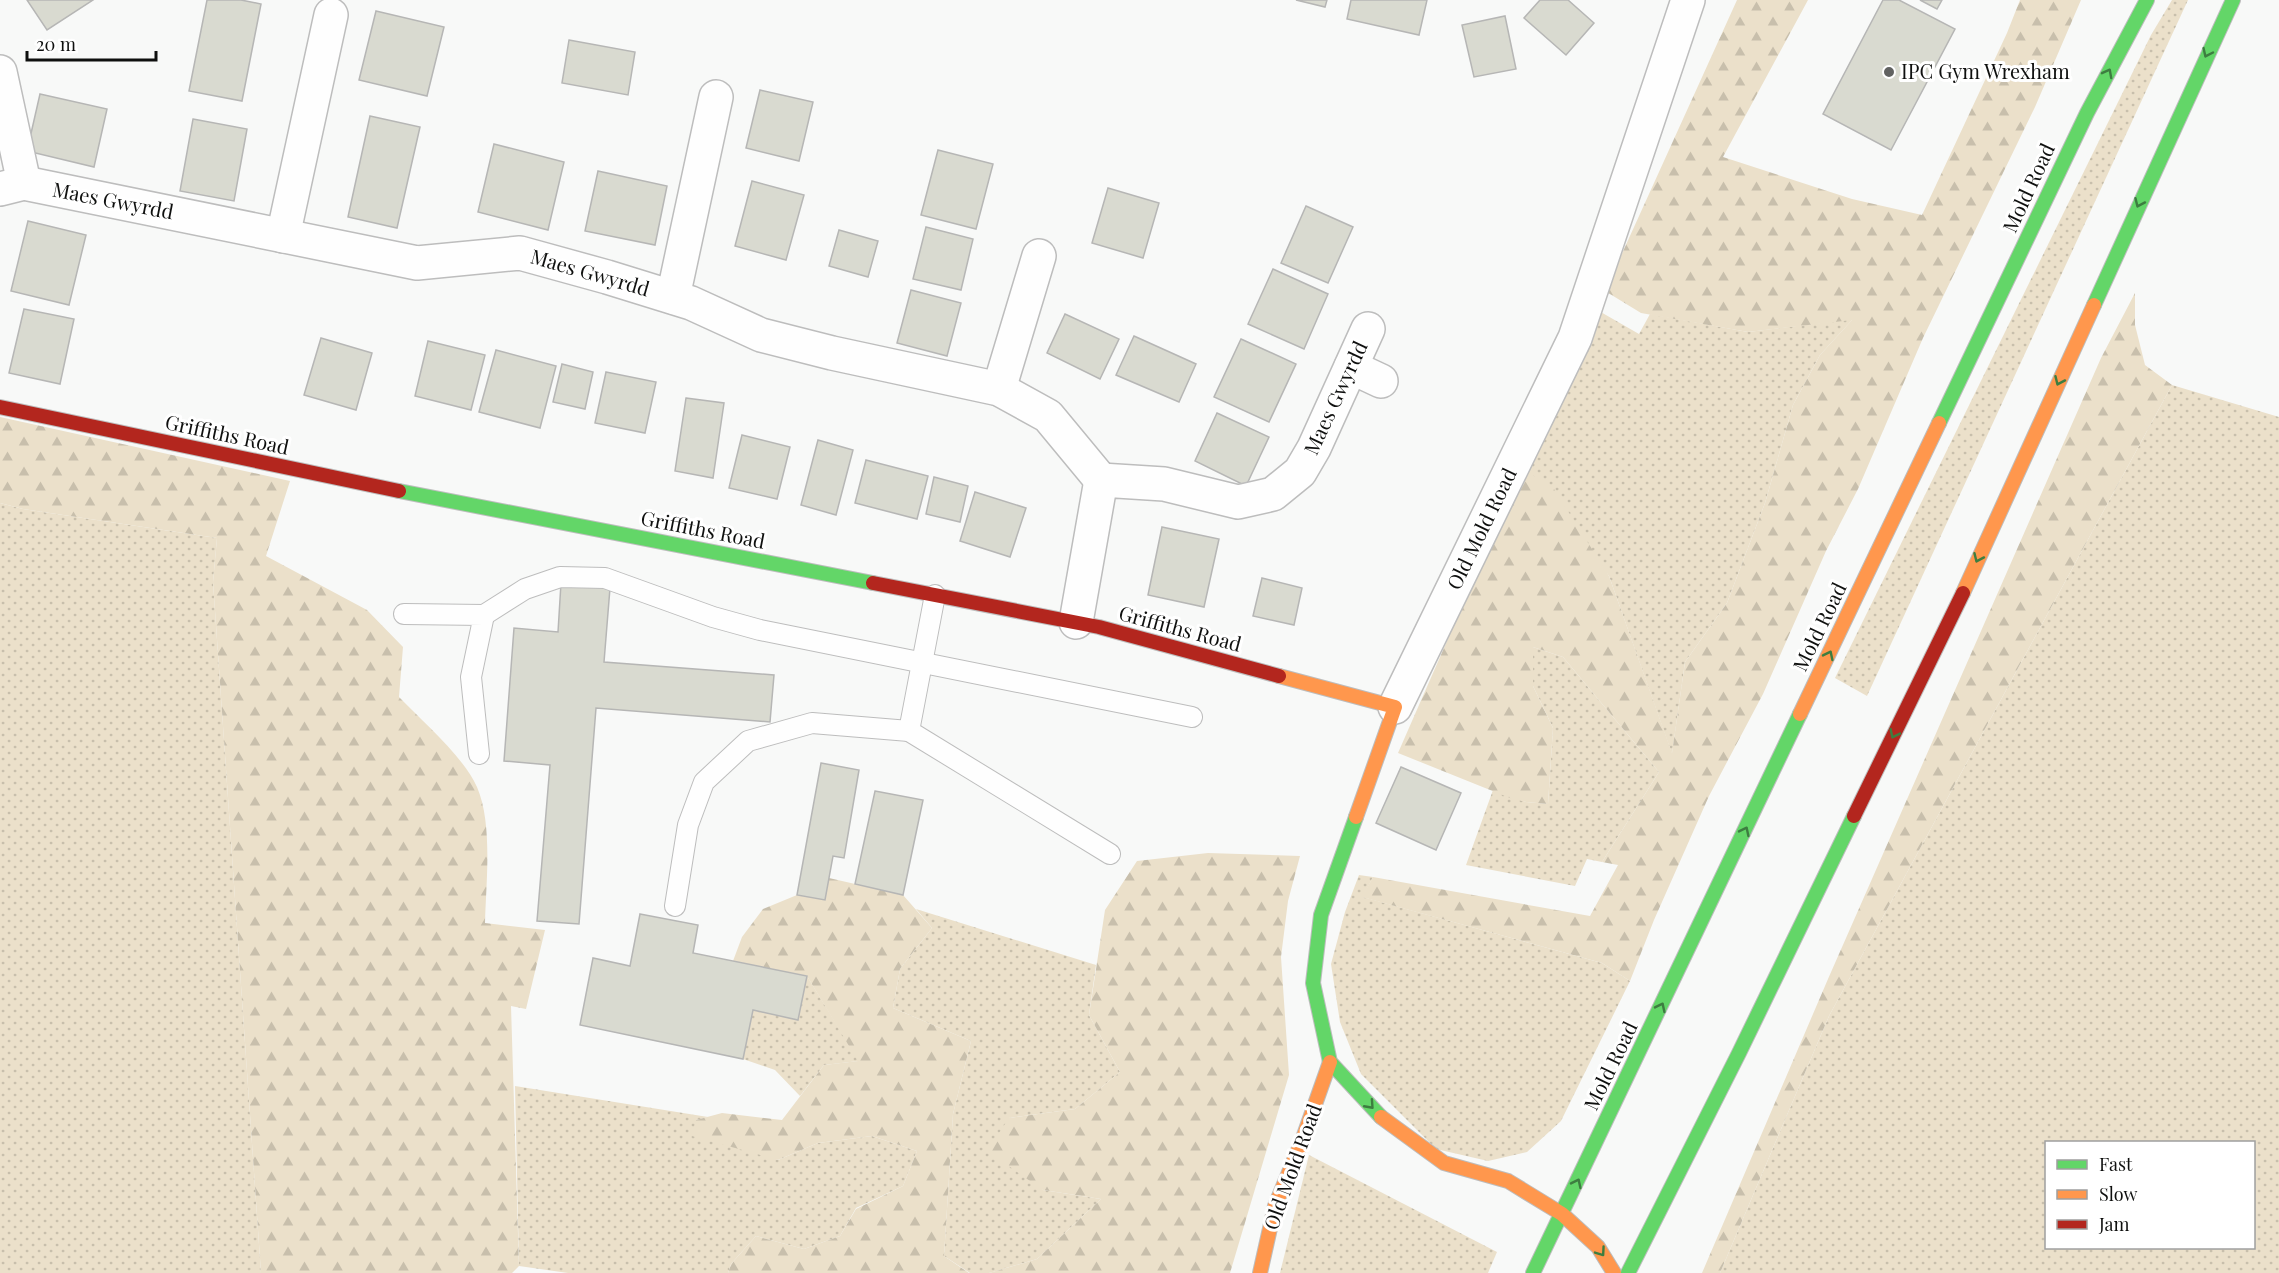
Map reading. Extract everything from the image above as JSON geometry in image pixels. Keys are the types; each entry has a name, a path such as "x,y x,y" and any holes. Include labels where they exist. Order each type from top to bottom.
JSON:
{"main road":[{"name":"Mold Road","path":"1533,1273 2087,112 2147,0"},
{"path":"1628,1273 1739,1053 1963,592 2233,0"},
{"name":"Griffiths Road","path":"0,407 342,480 1076,622 1395,707"},
{"name":"Old Mold Road","path":"1260,1273 1275,1206 1302,1141 1330,1062 1313,983 1321,915 1395,707"},
{"path":"1330,1062 1380,1116 1444,1163 1508,1181 1562,1214 1599,1247 1614,1273"}],"street":[{"name":"Old Mold Road","path":"1395,707 1575,338 1688,0"},
{"path":"283,236 331,15"},
{"path":"0,72 12,186"},
{"path":"673,297 716,97"},
{"name":"Maes Gwyrdd","path":"12,186 417,263 520,253 691,303 761,335 832,354 999,389 1048,416 1101,480 1164,484 1238,502 1273,494 1300,471 1314,448 1368,329"},
{"path":"999,389 1039,256"},
{"path":"1351,367 1381,381"},
{"path":"1076,622 1101,480"}],"lane":[{"path":"404,614 484,615 525,589 560,577 605,578 713,617 760,630 1192,717"},
{"path":"909,731 935,595"},
{"path":"479,754 471,677 484,615"},
{"path":"675,906 688,825 704,782 748,741 812,723 909,731 1110,854"}],"green space":[{"path":"1737,0 1808,0 1723,157 1852,199 1922,215 2007,33 2020,0 2081,0 2035,107 1923,338 1858,489 1826,551 1763,694 1709,796 1654,920 1630,981 1602,963 1362,897 1373,877 1590,916 1618,865 1602,862 1659,772 1563,657 1533,647 1533,686 1553,728 1548,804 1510,798 1398,753 1454,625 1528,472 1554,489 1609,576 1672,753 1685,662 1727,603 1765,503 1793,405 1820,355 1852,320 1748,332 1641,313 1605,291"},
{"path":"2172,0 2188,0 1867,696 1835,678 2151,35"},
{"path":"2135,293 2135,325 2145,365 2172,385 1829,1016 1720,1273 1702,1273 1828,979 2101,358"},
{"path":"1599,311 1639,334 1650,314 1748,332 1853,319 1820,355 1793,405 1765,503 1727,603 1685,662 1672,754 1609,576 1528,472"},
{"path":"2172,385 2279,417 2279,1273 1720,1273 1829,1016"},
{"path":"0,417 290,481 266,556 367,610 403,647 399,697 462,763 471,775 482,802 487,836 485,923 545,930 526,1009 511,1006 519,1266 512,1273 261,1273 213,582 217,538 23,509 0,503"},
{"path":"0,503 23,509 217,538 213,582 261,1273 0,1273"},
{"path":"1533,647 1563,657 1659,772 1602,862 1587,859 1575,886 1466,865 1493,790 1526,802 1548,804 1553,728 1533,686"},
{"path":"1208,853 1300,856 1288,901 1281,957 1289,1075 1230,1273 989,1273 1037,1259 1101,1199 1043,1190 987,1151 1009,1118 1075,1109 1120,1072 1089,1015 1105,910 1137,861"},
{"path":"1359,875 1373,877 1363,897 1602,963 1630,981 1561,1121 1527,1152 1488,1161 1436,1149 1361,1074 1340,1022 1331,964 1345,912"},
{"path":"829,878 903,895 932,928 900,969 893,1008 971,1041 953,1114 944,1256 969,1273 728,1273 731,1264 756,1236 804,1249 840,1236 856,1209 903,1186 917,1151 872,1136 818,1143 778,1160 692,1136 696,1120 722,1113 782,1120 824,1065 858,1061 807,976 733,961 742,937 763,909 797,895 825,900"},
{"path":"916,909 1096,965 1089,1015 1120,1072 1075,1109 1009,1118 1043,1190 1101,1199 1037,1259 989,1273 970,1273 944,1256 953,1114 971,1041 893,1008 900,969 932,928"},
{"path":"807,976 859,1061 824,1065 800,1096 775,1070 743,1059 753,1010 798,1019"},
{"path":"515,1086 708,1117 696,1120 778,1160 818,1143 872,1136 917,1151 903,1186 856,1208 840,1236 804,1249 756,1236 731,1264 728,1273 568,1273 519,1266"},
{"path":"1309,1155 1497,1252 1488,1273 1280,1273"}],"building":[{"path":"27,0 93,0 47,30"},
{"path":"207,0 241,0 261,4 242,101 189,91"},
{"path":"1296,0 1327,0 1325,7"},
{"path":"1351,0 1427,0 1419,35 1347,19"},
{"path":"1540,0 1568,0 1594,23 1566,55 1524,18"},
{"name":"IPC Gym Wrexham","path":"1883,0 1899,0 1955,29 1891,150 1823,114"},
{"path":"1920,0 1942,0 1937,9"},
{"path":"376,11 444,27 427,96 359,80"},
{"path":"1505,16 1516,69 1474,77 1462,25"},
{"path":"569,40 635,52 628,95 562,83"},
{"path":"760,90 813,102 799,161 746,148"},
{"path":"40,94 107,109 94,167 27,151"},
{"path":"370,116 420,127 397,228 348,217"},
{"path":"193,119 247,129 234,201 180,191"},
{"path":"494,144 564,162 548,230 478,212"},
{"path":"938,150 993,164 976,229 921,215"},
{"path":"598,171 667,186 655,245 585,231"},
{"path":"752,181 804,195 786,260 735,246"},
{"path":"1108,188 1159,203 1143,258 1092,243"},
{"path":"1306,206 1353,227 1328,283 1281,263"},
{"path":"28,221 86,235 69,305 11,291"},
{"path":"926,227 973,239 961,290 913,279"},
{"path":"839,230 878,241 868,277 829,266"},
{"path":"1273,269 1328,294 1304,349 1248,324"},
{"path":"911,290 961,303 947,356 897,343"},
{"path":"24,309 74,319 60,384 9,373"},
{"path":"1065,314 1119,339 1100,379 1047,353"},
{"path":"1134,336 1196,364 1179,402 1116,375"},
{"path":"321,338 372,353 356,410 304,395"},
{"path":"1241,339 1296,364 1269,422 1214,397"},
{"path":"428,341 485,355 471,410 415,396"},
{"path":"496,350 556,366 540,428 479,412"},
{"path":"562,364 593,372 585,409 553,402"},
{"path":"606,372 656,382 645,433 595,423"},
{"path":"686,398 724,403 713,478 675,471"},
{"path":"1217,413 1269,437 1246,486 1195,461"},
{"path":"742,435 790,447 777,499 729,488"},
{"path":"818,440 853,450 836,515 801,505"},
{"path":"866,460 928,476 917,519 855,503"},
{"path":"934,477 968,486 960,522 926,514"},
{"path":"975,492 1026,508 1010,557 960,541"},
{"path":"1162,527 1219,539 1204,607 1148,595"},
{"path":"1262,578 1302,588 1294,625 1253,616"},
{"path":"561,583 610,588 604,662 774,675 770,722 596,708 579,924 537,921 550,765 504,761 514,628 558,632"},
{"path":"821,763 859,770 844,858 833,856 825,900 797,895"},
{"path":"1401,767 1461,793 1436,850 1376,823"},
{"path":"875,791 923,800 903,895 855,884"},
{"path":"640,914 698,925 693,953 807,976 798,1020 753,1010 743,1059 580,1025 593,958 630,966"}],"traffic: fast":[{"path":"1939,423 2087,113 2147,0"},
{"path":"2094,305 2233,0"},
{"path":"399,491 873,583"},
{"path":"1533,1273 1800,714"},
{"path":"1628,1273 1739,1053 1854,816"},
{"path":"1356,817 1321,915 1313,983 1330,1062 1381,1117"}],"traffic: slow":[{"path":"1963,593 2094,305"},
{"path":"1800,714 1939,423"},
{"path":"1279,676 1395,707 1356,817"},
{"path":"1260,1273 1275,1206 1302,1141 1330,1062"},
{"path":"1381,1117 1444,1163 1508,1181 1562,1214 1598,1247 1614,1273"}],"traffic: jam":[{"path":"0,407 399,491"},
{"path":"873,583 1099,627 1279,676"},
{"path":"1854,816 1963,593"}],"place":[{"name":"IPC Gym Wrexham","path":"1889,72"}]}
